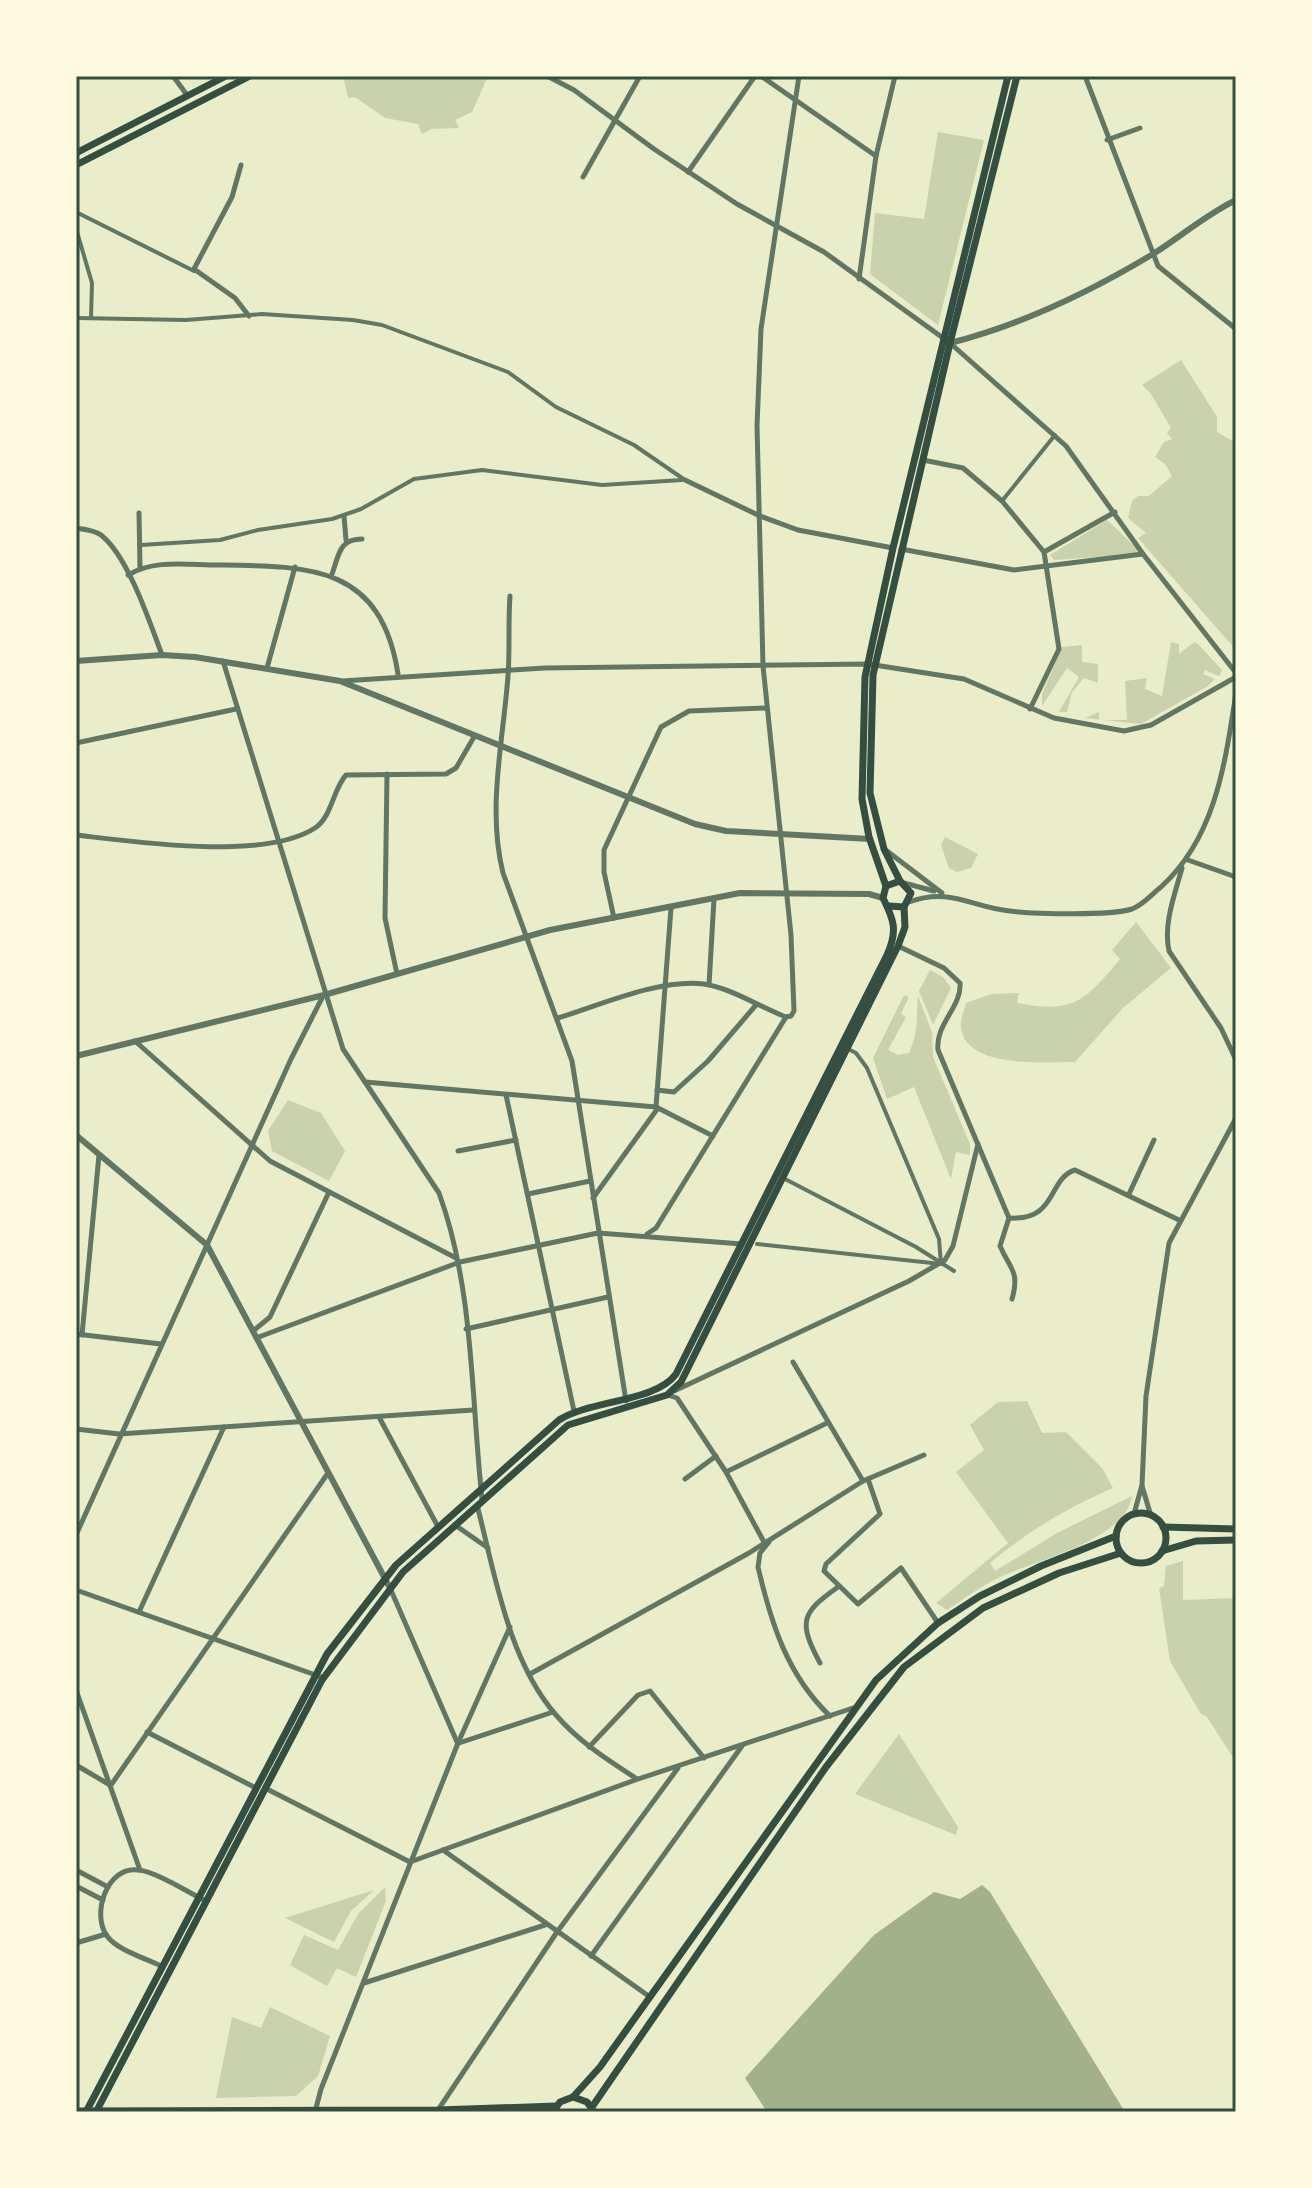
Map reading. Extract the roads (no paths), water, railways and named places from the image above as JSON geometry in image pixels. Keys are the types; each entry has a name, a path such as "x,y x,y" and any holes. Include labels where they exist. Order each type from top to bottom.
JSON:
{"main road":[{"path":"76,153 226,76"},
{"path":"76,165 250,76"},
{"path":"86,2112 315,1673 388,1584 568,1425 667,1383 676,1374 887,955 895,928 885,901 886,886 864,812 862,764 871,665 1008,76"},
{"path":"897,548 922,460 946,341 1017,76"},
{"path":"96,2112 324,1678 388,1584 396,1565 437,1525 553,1425 574,1411 667,1395 687,1372 903,936 910,890 902,882 884,849 869,779 871,665"},
{"path":"870,839 884,849"},
{"path":"886,886 902,882"},
{"path":"885,901 897,909 907,904"},
{"path":"1162,1551 1163,1527 1151,1516 1134,1514 1122,1523 1116,1536 1121,1553 1132,1562 1145,1563 1162,1551 1196,1541 1236,1540"},
{"path":"1163,1527 1236,1529"},
{"path":"76,2111 554,2109 573,2097 600,2067 853,1708 876,1680 938,1623 996,1588 1116,1536"},
{"path":"573,2097 593,2110 826,1767 904,1667 983,1608 1059,1573 1121,1553"}],"street":[{"path":"173,76 187,95"},
{"path":"340,681 398,674 509,670 871,665 964,679 1059,720 1132,730 1151,725 1236,675 1055,435 970,365 946,341 824,252 688,172 574,90 547,76"},
{"path":"583,177 640,76"},
{"path":"688,172 755,76"},
{"path":"761,76 876,156"},
{"path":"558,1018 665,986 709,985 783,1016 793,1014 795,1002 786,892 763,666 759,357 799,76"},
{"path":"859,279 876,156 895,76"},
{"path":"1085,76 1151,254 1166,275 1236,329"},
{"path":"1107,140 1140,128"},
{"path":"194,271 196,258 232,197 241,165"},
{"path":"946,341 982,335 1047,309 1151,254 1236,200"},
{"path":"91,318 92,283 77,232 76,212 194,271 235,298 249,316"},
{"path":"76,318 186,320 270,314 366,322 475,357 508,372 556,407 645,451 685,480 760,516 798,530 1003,569 1143,554"},
{"path":"1002,501 1055,435"},
{"path":"922,460 963,468 1002,501 1044,552 1049,566 1059,649 1030,709"},
{"path":"141,545 220,540 344,516 412,480 482,470 602,485 685,480"},
{"path":"1044,552 1115,512"},
{"path":"139,513 140,568"},
{"path":"332,574 346,540 344,516"},
{"path":"76,528 99,533 128,575 162,655"},
{"path":"346,540 362,539"},
{"path":"128,575 140,568 179,565 295,567 332,574 362,595 379,614 392,644 398,674"},
{"path":"267,668 295,567"},
{"path":"510,596 509,670 495,816 496,843 503,873 572,1061 626,1401"},
{"path":"76,661 162,655 222,660 340,681 502,749 700,826 778,835 870,839"},
{"path":"222,660 343,1049 439,1193 458,1260 481,1489 479,1502 488,1549 510,1627 530,1674 553,1712 589,1747 638,1779"},
{"path":"902,882 1012,911 1123,911 1143,902 1188,860 1214,805 1236,693"},
{"path":"614,918 604,872 604,850 631,799 661,727 689,711 767,708"},
{"path":"76,743 236,709"},
{"path":"76,835 179,846 279,843 319,825 346,775 449,773 474,737"},
{"path":"387,774 385,918 397,974"},
{"path":"884,849 943,894"},
{"path":"1188,860 1236,877"},
{"path":"1182,867 1169,923 1169,951 1221,1028 1236,1060"},
{"path":"76,1056 324,995 528,936 740,893 869,894 885,901"},
{"path":"907,904 943,894"},
{"path":"709,985 714,899"},
{"path":"593,1199 657,1108 671,908"},
{"path":"898,946 944,968 960,983 960,992 939,1032 937,1044 947,1075 1009,1218 1000,1246 1011,1261 1016,1277 1012,1299"},
{"path":"76,1535 119,1434 324,995"},
{"path":"657,1090 674,1092 708,1061 756,1005"},
{"path":"642,1236 656,1228 783,1016"},
{"path":"135,1041 270,1161 458,1260"},
{"path":"848,1049 856,1053 867,1068 939,1239 941,1264"},
{"path":"364,1082 657,1108 713,1136"},
{"path":"506,1095 574,1411"},
{"path":"1134,1514 1142,1485 1151,1359 1169,1243 1236,1118"},
{"path":"76,1135 207,1245 388,1584 458,1743"},
{"path":"458,1151 516,1140"},
{"path":"1129,1194 1154,1140"},
{"path":"667,1395 941,1264 953,1246 978,1144"},
{"path":"99,1154 79,1335 161,1344"},
{"path":"1009,1218 1039,1211 1071,1170 1080,1170 1179,1220"},
{"path":"785,1179 916,1247 954,1271"},
{"path":"528,1194 590,1181"},
{"path":"255,1334 270,1317 329,1192"},
{"path":"255,1334 458,1260 598,1233 744,1244"},
{"path":"757,1244 913,1258 941,1264"},
{"path":"466,1329 608,1297"},
{"path":"793,1362 827,1423 865,1480 880,1514 824,1571 858,1604 901,1568 938,1623"},
{"path":"667,1395 677,1398 716,1456 765,1542"},
{"path":"76,1429 119,1434 473,1410"},
{"path":"379,1416 437,1525"},
{"path":"726,1472 827,1423"},
{"path":"139,1612 224,1427"},
{"path":"530,1674 765,1542 865,1480 924,1455"},
{"path":"685,1479 716,1456"},
{"path":"111,1785 211,1637 328,1473"},
{"path":"1142,1485 1151,1516"},
{"path":"455,1525 488,1549"},
{"path":"775,1535 758,1559 764,1595 787,1661 830,1716"},
{"path":"820,1663 804,1628 806,1616 813,1606 838,1587"},
{"path":"76,1590 324,1678"},
{"path":"315,2111 410,1862 458,1743 510,1627"},
{"path":"76,1690 140,1870"},
{"path":"589,1747 638,1695 649,1691 656,1695 704,1758"},
{"path":"265,1788 410,1862 638,1779 853,1708"},
{"path":"458,1743 553,1712"},
{"path":"147,1732 254,1787"},
{"path":"591,1956 742,1745"},
{"path":"76,1765 111,1785"},
{"path":"438,2111 557,1932 679,1767"},
{"path":"443,1850 650,1997"},
{"path":"76,1870 108,1887"},
{"path":"161,1966 106,1934 101,1922 108,1887 125,1873 140,1870 206,1901"},
{"path":"76,1886 103,1900"},
{"path":"363,1983 546,1924"},
{"path":"76,1943 106,1934"}]}
